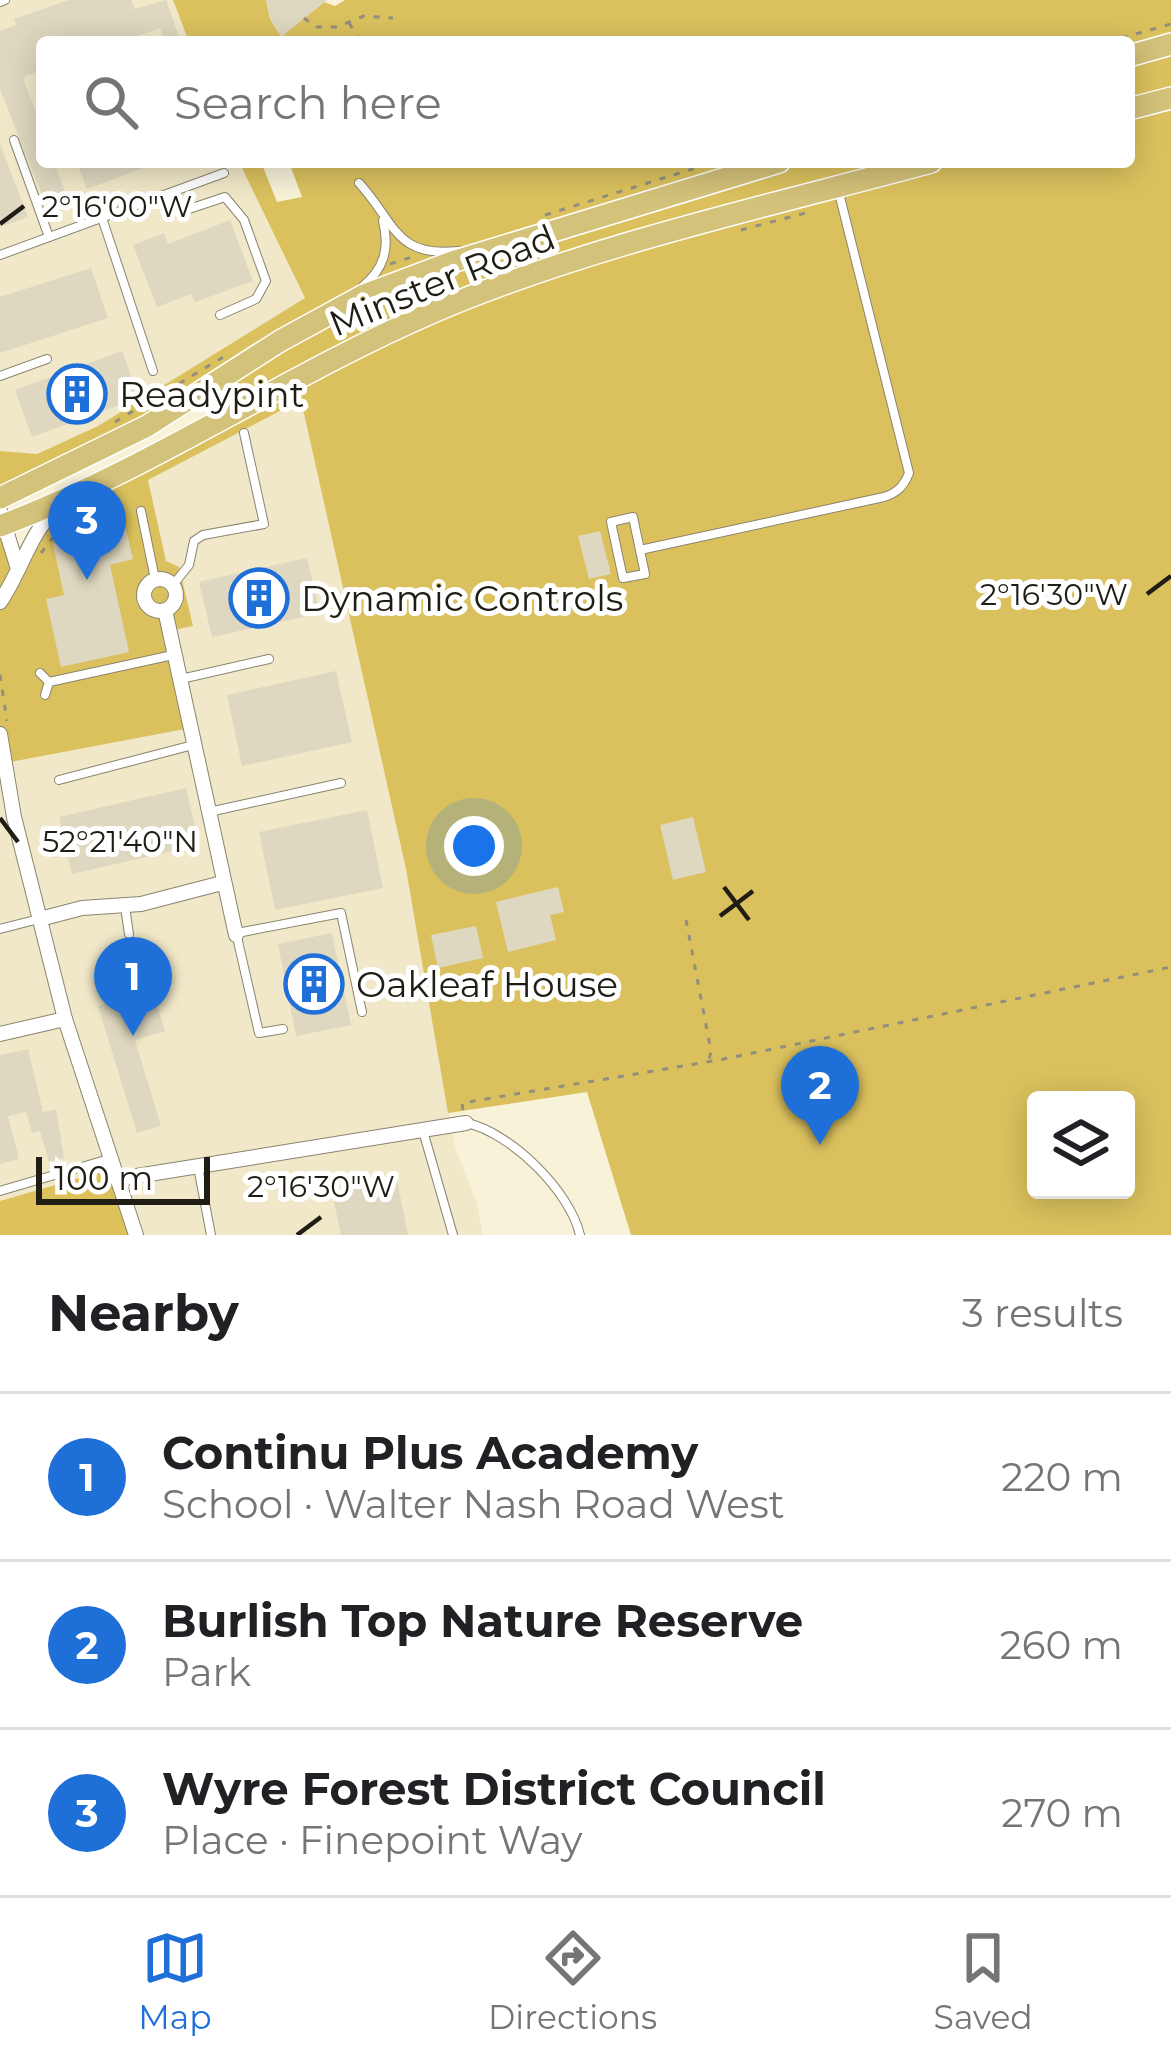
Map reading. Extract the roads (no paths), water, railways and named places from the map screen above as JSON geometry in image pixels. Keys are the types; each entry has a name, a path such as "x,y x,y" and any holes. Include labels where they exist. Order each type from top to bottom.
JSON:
{"main road":[{"path":"1135,54 1171,44"},
{"path":"1135,107 1171,98"},
{"name":"Minster Road","path":"0,498 146,427 326,314 407,278 759,168"},
{"name":"Minster Road","path":"1,520 67,507 334,358 433,313 562,265 840,195 914,168"}],"street":[{"path":"0,602 28,544 67,507"},
{"path":"1,520 19,570"},
{"path":"155,579 173,585 176,599 165,610 149,607 144,597 146,586 155,579"},
{"path":"165,610 236,934"},
{"path":"4,732 7,818 40,919 64,1019 136,1235"},
{"path":"40,919 222,883"},
{"path":"0,1034 64,1019"},
{"path":"118,1180 466,1123"}],"lane":[{"path":"14,140 49,237"},
{"path":"0,255 224,173"},
{"path":"359,183 401,239 425,251 502,246"},
{"path":"166,195 173,208 182,211 226,197 244,220 266,281 256,299 220,315"},
{"path":"640,550 884,497 895,494 905,481 909,473 840,195"},
{"path":"326,314 376,274 386,250 383,214"},
{"path":"102,218 153,371"},
{"path":"0,376 47,359"},
{"path":"173,585 189,565 194,541 203,535 264,524 244,433"},
{"path":"141,511 155,579"},
{"path":"634,517 640,550 645,574 623,578 611,522 634,517"},
{"path":"49,682 174,655"},
{"path":"180,680 269,659"},
{"path":"40,673 49,682"},
{"path":"45,694 49,682"},
{"path":"59,780 193,745"},
{"path":"207,812 340,783"},
{"path":"124,905 128,934"},
{"path":"283,1029 260,1034 236,934 341,913 362,1012"},
{"path":"0,929 40,919"},
{"path":"466,1123 480,1126 555,1184 580,1235"},
{"path":"423,1130 453,1235"},
{"path":"0,1191 111,1158"},
{"path":"197,1166 211,1235"}],"place":[{"name":"Readypint","path":"77,394"},
{"name":"Wyre Forest District Council","path":"87,580"},
{"name":"Dynamic Controls","path":"259,598"},
{"name":"Oakleaf House","path":"314,984"},
{"name":"Continu Plus Academy","path":"133,1036"},
{"name":"Burlish Top Nature Reserve","path":"820,1145"}]}
